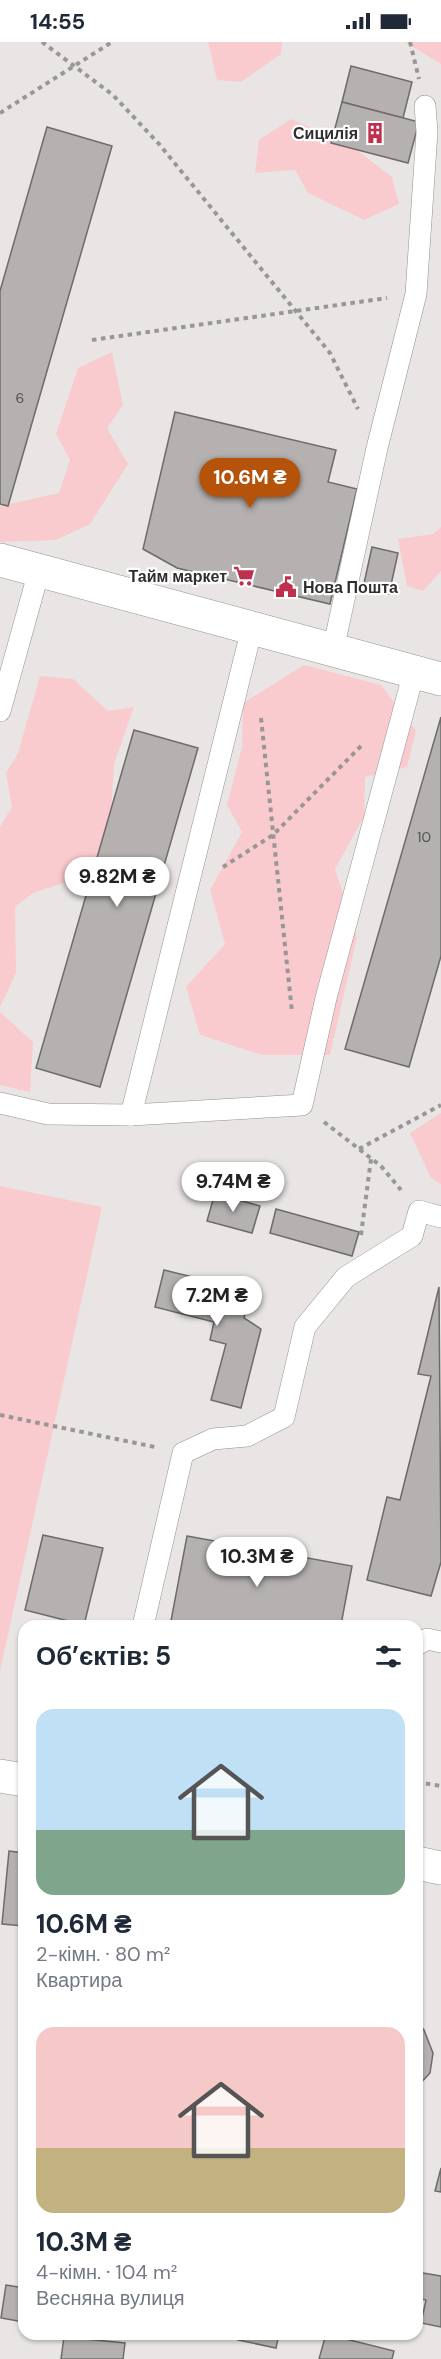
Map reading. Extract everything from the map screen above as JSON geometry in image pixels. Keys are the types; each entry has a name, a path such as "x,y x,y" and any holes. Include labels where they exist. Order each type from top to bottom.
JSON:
{"street":[{"path":"0,560 427,676"},
{"path":"0,1776 18,1779"},
{"path":"423,1864 441,1868"}],"lane":[{"path":"333,650 377,448 416,294 427,132 425,106"},
{"path":"0,711 39,571"},
{"path":"131,1115 252,628"},
{"path":"0,1103 48,1113 131,1115 302,1105 326,998 427,676"},
{"path":"144,1620 183,1453 213,1439 247,1436 284,1417 305,1327 346,1277 412,1236 419,1211 441,1217"},
{"path":"423,1641 427,1639 441,1642"}],"path":[{"path":"42,42 112,95 159,144 298,311 330,353 377,448"},
{"path":"0,113 112,42"},
{"path":"410,42 425,106"},
{"path":"92,340 416,294"},
{"path":"260,708 293,1023"},
{"path":"186,892 273,835 364,743"},
{"path":"302,1105 381,1166"},
{"path":"359,1149 441,1105"},
{"path":"357,1270 371,1159"},
{"path":"0,1415 124,1441"},
{"path":"423,1783 441,1786"}],"shaded area":[{"path":"208,42 282,42 281,54 241,82 217,80"},
{"path":"405,42 441,42 441,64"},
{"path":"291,119 349,144 392,177 399,204 364,220 308,193 295,170 255,173 259,140"},
{"path":"112,352 123,405 107,428 128,464 90,524 56,540 0,542 0,506 59,493 70,460 56,434 78,368"},
{"path":"441,527 441,571 423,591 407,586 398,539 433,534"},
{"path":"304,665 381,685 416,731 407,767 365,777 364,817 335,869 357,937 330,1055 262,1055 200,1035 186,987 225,944 210,890 242,832 227,805 242,747 243,703"},
{"path":"40,676 73,679 108,711 134,707 114,764 108,869 33,893 15,907 16,973 0,1007 0,827 12,807 6,773 18,753"},
{"path":"0,1012 33,1042 30,1092 0,1085"},
{"path":"441,1113 441,1184 431,1178 410,1133"},
{"path":"0,1186 102,1207 0,1671"}],"building":[{"name":"Сицилія","path":"351,66 412,82 403,118 342,102"},
{"name":"Сицилія","path":"342,102 419,122 408,163 331,143"},
{"path":"47,127 112,146 8,506 0,504 0,291"},
{"path":"175,412 336,450 328,482 357,489 330,604 177,568 143,549"},
{"path":"372,547 398,553 389,594 363,588"},
{"path":"441,717 441,956 409,1067 345,1049"},
{"path":"134,730 198,748 100,1087 36,1068"},
{"path":"215,1193 260,1206 252,1233 207,1221"},
{"path":"276,1209 359,1232 352,1256 270,1233"},
{"path":"164,1270 250,1291 244,1318 261,1329 241,1408 211,1400 226,1344 210,1340 214,1322 155,1307"},
{"path":"439,1287 441,1562 431,1596 367,1580 387,1497 400,1500 431,1376 418,1374"},
{"path":"43,1535 103,1548 85,1620 64,1620 25,1610"},
{"path":"187,1536 352,1566 342,1620 171,1620"},
{"path":"9,1851 18,1852 18,1925 2,1924"},
{"path":"423,2029 433,2053 430,2073 423,2081"},
{"path":"441,2168 441,2192 435,2191"},
{"path":"423,2273 441,2276 441,2327 423,2323 426,2300 423,2299"},
{"path":"6,2285 18,2287 18,2321 1,2318"},
{"path":"64,2340 125,2343 123,2359 61,2359"},
{"path":"238,2340 278,2340 276,2348"},
{"path":"324,2340 350,2340 394,2351 392,2359 319,2359"}],"place":[{"name":"Сицилія","path":"375,133"},
{"name":"Тайм маркет","path":"244,576"},
{"name":"Нова Пошта","path":"286,587"}]}
